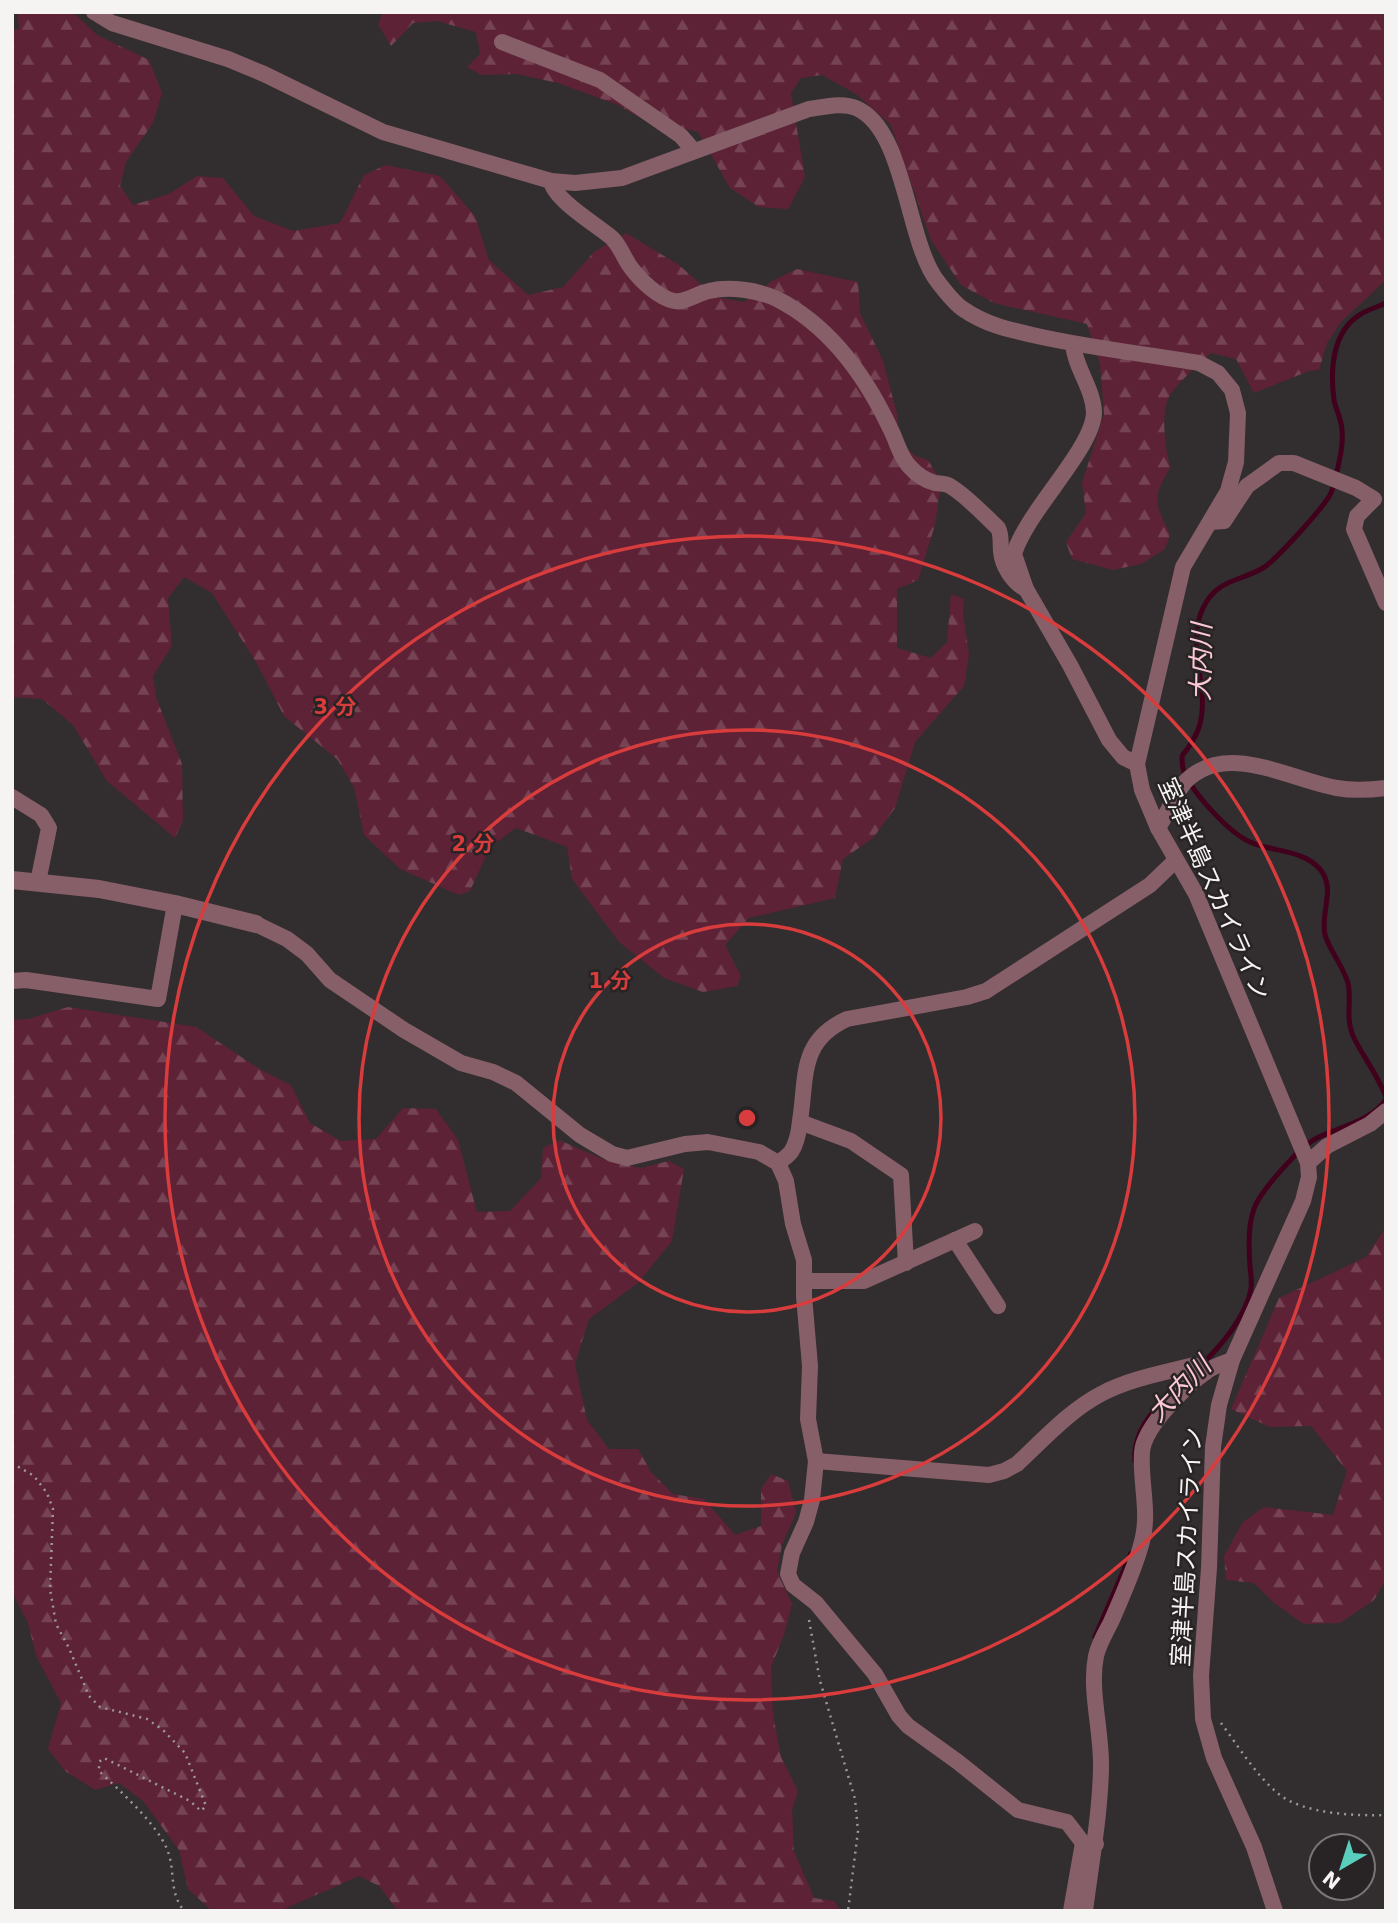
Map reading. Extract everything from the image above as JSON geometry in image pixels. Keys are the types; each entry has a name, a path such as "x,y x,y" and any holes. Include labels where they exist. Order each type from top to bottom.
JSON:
{"street":[{"name":"室津半島スカイライン","path":"94,12 112,23 216,55 264,74 383,132 551,181 575,183 622,178 809,109 837,105 856,108 871,118 887,139 935,279 961,308 995,327 1073,344 1199,363 1218,373 1232,390 1238,413 1236,462 1228,491 1183,567 1137,764 1142,790 1158,828 1196,894 1308,1163 1309,1177 1303,1201 1231,1360 1219,1405 1213,1447 1209,1568 1201,1676 1203,1719 1214,1758 1254,1847 1275,1911"},
{"path":"502,42 600,80 681,136 694,151"},
{"path":"551,181 552,188 560,196 613,240 634,271 670,300 680,302 709,290 732,289 776,298 810,321 838,345 865,383 891,429 907,465 920,477 934,483 947,484 998,528 1002,535 1002,562 1014,581 1026,589"},
{"path":"1073,344 1094,408 1093,422 1016,547 1016,563 1026,589 1109,740 1123,757 1137,764"},
{"path":"1211,522 1224,521 1247,486 1279,463 1294,463 1356,488 1374,499 1357,516 1354,529 1386,603"},
{"path":"1158,828 1183,784 1201,768 1227,762 1284,773 1339,789 1386,788"},
{"path":"12,797 41,815 49,828 38,882"},
{"path":"778,1163 790,1153 797,1138 808,1054 831,1026 847,1019 967,997 986,991 1150,885 1176,860"},
{"path":"12,880 99,889 175,904 256,925 287,939 307,954 330,980 404,1030 461,1063 493,1072 516,1083 580,1135 612,1154 627,1158 685,1144 708,1142 759,1152 778,1163 786,1181 793,1224 804,1260 810,1366 808,1419 816,1461 812,1500 806,1522 792,1553 788,1574 793,1585 817,1603 875,1674 899,1716 908,1726 1018,1810 1068,1822 1090,1844"},
{"path":"12,982 26,980 158,999 175,904"},
{"path":"1308,1163 1327,1146 1370,1124 1386,1111"},
{"path":"800,1122 851,1141 901,1175 906,1263"},
{"path":"805,1281 864,1281 975,1231"},
{"path":"955,1240 998,1306"},
{"path":"816,1461 989,1475 1017,1464 1086,1403 1102,1393 1129,1382 1231,1360"},
{"path":"1085,1911 1090,1844 1101,1770 1101,1736 1093,1685 1096,1657 1143,1540 1143,1448 1149,1430 1202,1368"},
{"path":"1071,1911 1090,1844"}],"path":[{"path":"12,1463 34,1476 47,1493 53,1509 50,1589 56,1624 89,1696 100,1707 147,1719 163,1730 185,1752 199,1786 206,1806 201,1811 190,1801 104,1758 99,1762 99,1771 131,1802 163,1841 169,1852 174,1893 184,1911"},
{"path":"805,1595 803,1606 810,1621 820,1681 855,1799 858,1831 848,1911"},
{"path":"1202,1709 1217,1718 1264,1780 1288,1800 1347,1816 1386,1815"}],"green space":[{"path":"17,12 73,12 97,35 149,60 162,93 153,123 126,162 120,186 133,205 169,194 197,176 223,178 254,216 293,231 340,223 364,175 386,165 440,176 475,216 489,260 528,295 563,287 594,252 626,233 679,265 715,297 744,302 772,281 797,269 858,282 860,313 883,361 897,414 900,441 915,456 928,460 941,482 935,525 918,580 897,589 897,648 931,658 947,642 951,594 964,599 963,614 969,654 964,686 915,742 895,808 873,838 843,859 835,898 749,918 725,945 741,976 737,986 703,992 664,978 619,942 572,879 567,847 516,828 490,847 470,891 459,895 400,869 364,835 354,787 337,759 284,716 256,662 212,593 184,577 168,598 172,646 153,676 156,697 182,764 183,821 175,838 107,781 73,725 42,699 12,697 12,30 19,29"},
{"path":"383,12 1386,12 1386,280 1341,322 1327,343 1319,370 1309,371 1254,393 1236,359 1211,353 1180,383 1167,402 1164,418 1170,468 1157,501 1170,535 1165,549 1141,564 1113,570 1072,559 1066,542 1086,513 1082,483 1104,414 1100,364 1087,324 994,303 961,285 931,240 891,125 856,94 822,75 801,78 791,93 805,177 788,209 759,207 730,188 698,132 678,127 670,135 618,105 558,83 516,74 481,75 467,67 480,54 476,32 437,21 413,23 391,46 378,24"},
{"path":"68,1007 196,1027 261,1070 291,1085 310,1123 341,1141 376,1139 403,1108 436,1109 458,1140 477,1212 510,1211 541,1178 543,1148 559,1140 605,1160 640,1168 669,1161 684,1169 672,1241 638,1283 589,1319 575,1364 587,1420 609,1449 638,1449 651,1472 673,1494 704,1499 735,1535 761,1526 761,1489 771,1474 788,1481 796,1513 782,1545 777,1571 792,1604 785,1632 771,1667 773,1715 781,1757 798,1791 792,1810 794,1851 814,1898 834,1901 841,1911 398,1911 379,1886 359,1876 280,1911 212,1911 188,1889 179,1850 143,1801 119,1783 95,1790 65,1771 48,1749 61,1703 36,1656 28,1623 12,1592 12,1020 28,1019"},
{"path":"1386,1227 1386,1579 1374,1600 1340,1623 1304,1624 1274,1603 1254,1583 1226,1580 1224,1556 1243,1522 1264,1507 1333,1515 1347,1471 1311,1426 1270,1427 1231,1409 1279,1298 1366,1257"}],"waterway":[{"name":"大内川","path":"1386,303 1351,321 1335,352 1332,376 1342,439 1337,474 1327,500 1269,563 1254,573 1222,586 1203,608 1196,637 1202,710 1197,733 1182,756 1184,772 1195,790 1232,830 1250,842 1304,857 1319,868 1324,876 1327,884 1325,935 1348,983 1351,1029 1386,1097"},
{"name":"大内川","path":"1202,1364 1232,1330 1248,1299 1251,1289 1250,1227 1256,1204 1275,1178 1310,1142 1364,1118 1380,1107 1386,1099"},
{"name":"大内川","path":"1135,1461 1136,1444 1142,1428 1162,1402"},
{"name":"大内川","path":"1095,1637 1131,1553"}]}
